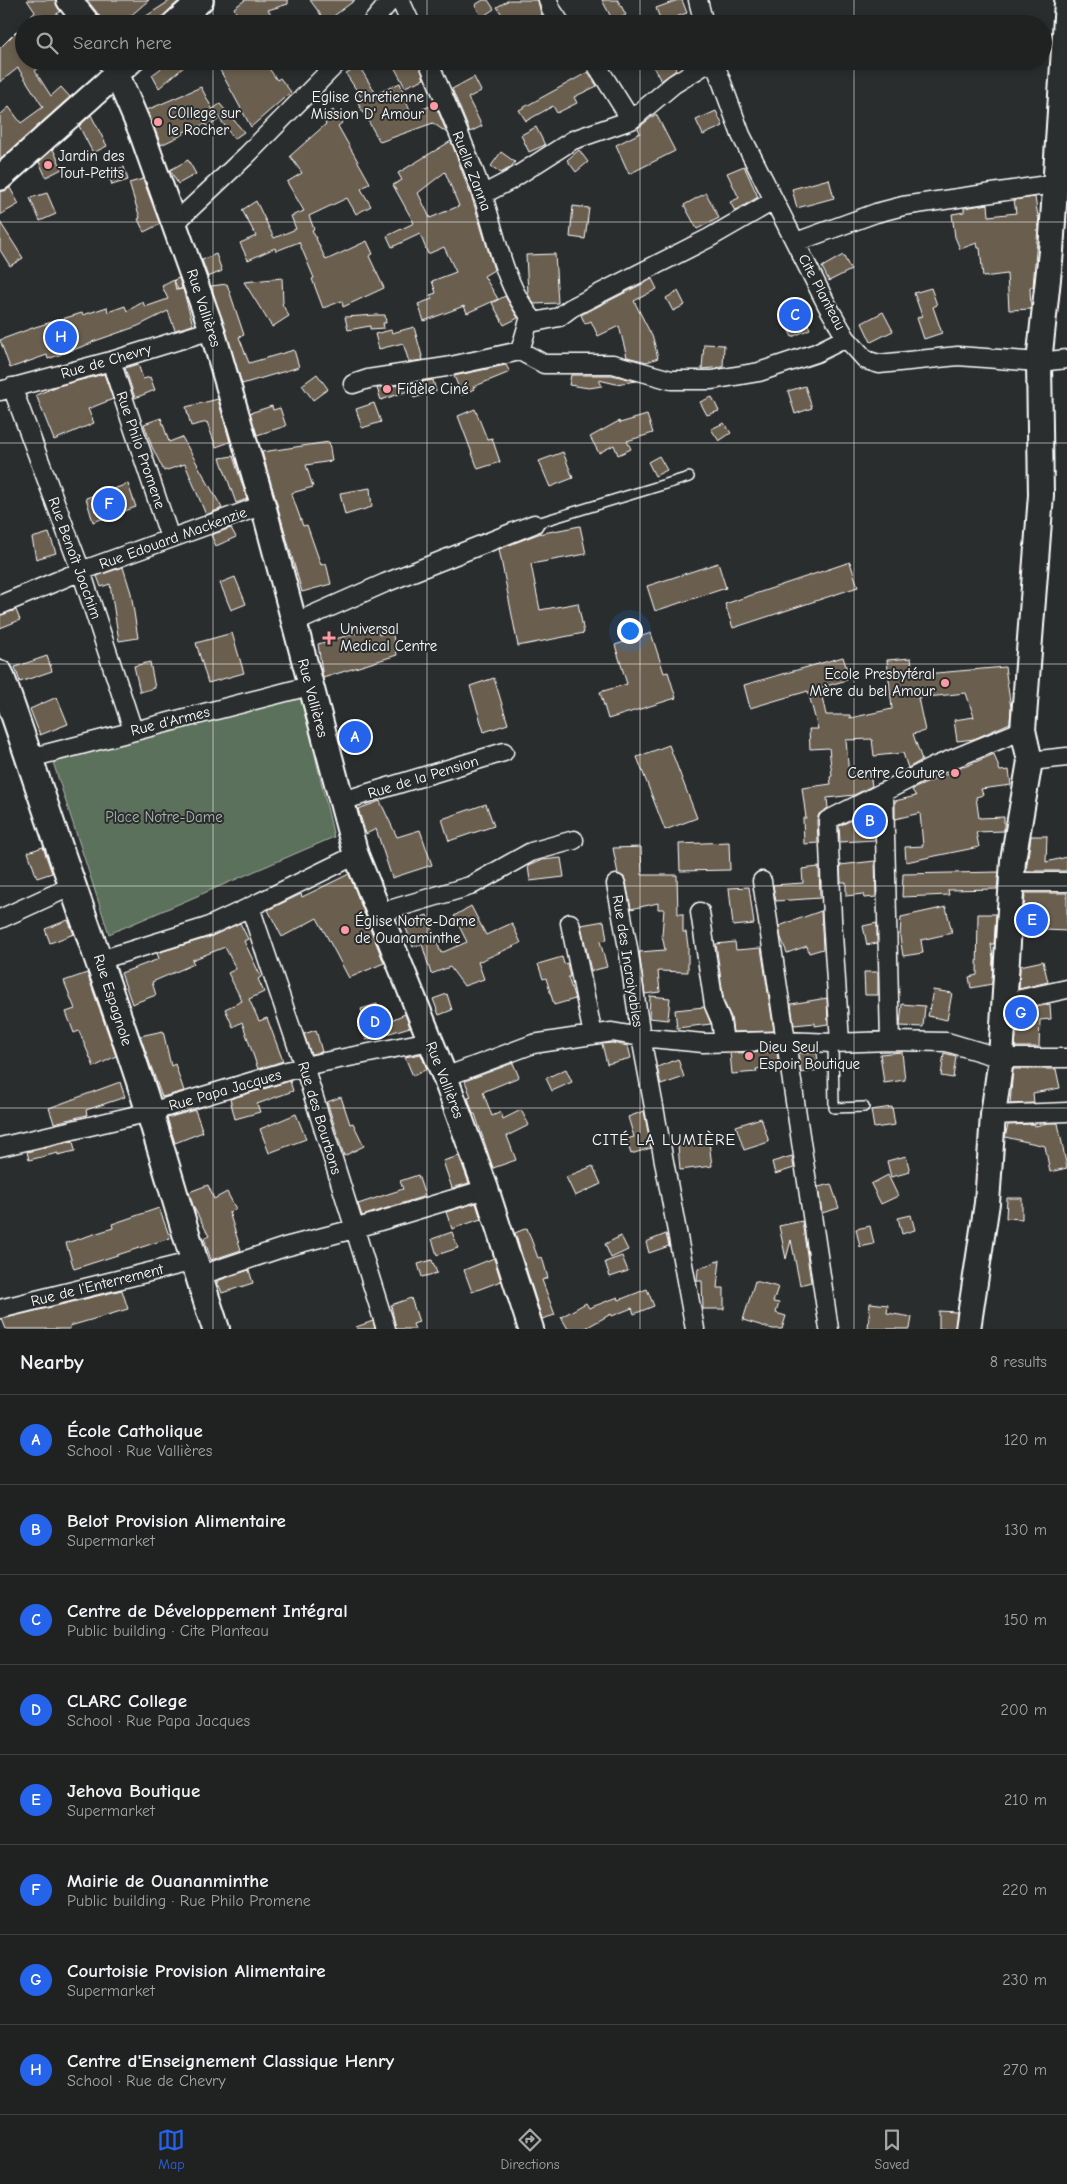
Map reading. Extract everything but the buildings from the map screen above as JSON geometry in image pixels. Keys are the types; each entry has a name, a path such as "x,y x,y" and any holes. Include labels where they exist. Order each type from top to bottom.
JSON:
{"main road":[{"name":"Rue Espagnole","path":"0,674 30,758 61,891 100,960 138,1115 196,1268 216,1329"}],"street":[{"path":"69,0 81,15"},
{"path":"184,15 201,0"},
{"path":"378,15 391,0"},
{"path":"400,0 407,15"},
{"path":"548,0 555,15"},
{"path":"698,0 702,15"},
{"path":"968,1329 987,1203 993,1115 1001,1058 1013,860 1030,761 1023,730 1041,495 1039,362 1059,252 1067,4"},
{"path":"0,178 115,70"},
{"name":"Rue Vallières","path":"122,70 212,330 262,506 356,855 445,1077 486,1188 531,1329"},
{"path":"175,223 246,156 330,70"},
{"name":"Ruelle Zanna","path":"432,70 482,195 510,283 522,309 530,317"},
{"path":"600,70 631,120"},
{"path":"482,195 509,181 573,140 631,120 674,84 698,70"},
{"name":"Cite Planteau","path":"716,70 741,135 773,201 846,338 866,360 878,364 958,356 1039,362 1067,360"},
{"path":"796,242 858,218 903,206 1062,182"},
{"path":"520,351 530,317 535,322 559,317 571,308 709,238 773,201"},
{"name":"Rue de Chevry","path":"6,389 111,361 212,330"},
{"path":"354,384 368,379 446,367 520,351 544,364 613,364 671,380 712,380 759,372 816,353 846,338"},
{"name":"Rue Philo Promene","path":"111,361 170,538"},
{"name":"Rue Benoît Joachim","path":"6,389 81,571 133,730"},
{"name":"Rue Edouard Mackenzie","path":"0,604 81,571 262,506"},
{"path":"294,623 385,583 534,524"},
{"name":"Rue d'Armes","path":"30,758 310,686"},
{"path":"836,1043 828,820 933,767 1023,730"},
{"name":"Rue de la Pension","path":"342,801 504,752"},
{"path":"1030,761 1067,757"},
{"path":"884,793 890,1041"},
{"path":"379,913 470,886 530,852 574,840"},
{"path":"100,960 207,927 250,908 356,855"},
{"path":"762,880 829,1329"},
{"path":"1013,882 1067,882"},
{"name":"Rue des Incroiyables","path":"616,884 628,948 640,1037 694,1329"},
{"path":"0,919 61,891"},
{"name":"Rue des Bourbons","path":"250,908 304,1066 386,1329"},
{"path":"700,912 714,1005 721,1021 724,1042"},
{"path":"570,923 593,1035"},
{"path":"1003,1003 1067,989"},
{"path":"445,1077 533,1044 612,1032 640,1037 703,1042 947,1042 1001,1058 1067,1058"},
{"name":"Rue Papa Jacques","path":"0,1147 138,1115 304,1066 430,1041"},
{"path":"993,1115 1067,1112"},
{"name":"Rue de l'Enterrement","path":"0,1309 196,1268 285,1247 354,1229 486,1188"}],"lane":[{"path":"534,524 689,477"},
{"path":"836,1043 834,1108 864,1107"}],"green space":[{"name":"Place Notre-Dame","path":"301,695 334,837 109,934 51,756"}],"place":[{"name":"Eglise Chretienne Mission D' Amour","path":"434,106"},
{"name":"C0llege sur le Rocher","path":"158,122"},
{"name":"Jardin des Tout-Petits","path":"48,165"},
{"name":"Centre de Développement Intégral","path":"795,315"},
{"name":"Centre d'Enseignement Classique Henry","path":"61,337"},
{"name":"Fidèle Ciné","path":"387,389"},
{"name":"Mairie de Ouananminthe","path":"109,504"},
{"name":"Universal Medical Centre","path":"329,638"},
{"name":"Ecole Presbytéral Mère du bel Amour","path":"945,683"},
{"name":"École Catholique","path":"355,737"},
{"name":"Centre Couture","path":"955,773"},
{"name":"Belot Provision Alimentaire","path":"870,821"},
{"name":"Jehova Boutique","path":"1032,920"},
{"name":"Église Notre-Dame de Ouanaminthe","path":"345,930"},
{"name":"Courtoisie Provision Alimentaire","path":"1021,1013"},
{"name":"CLARC College","path":"375,1022"},
{"name":"Dieu Seul Espoir Boutique","path":"749,1056"}],"district":[{"name":"CITÉ LA LUMIÈRE","path":"664,1140"}]}
